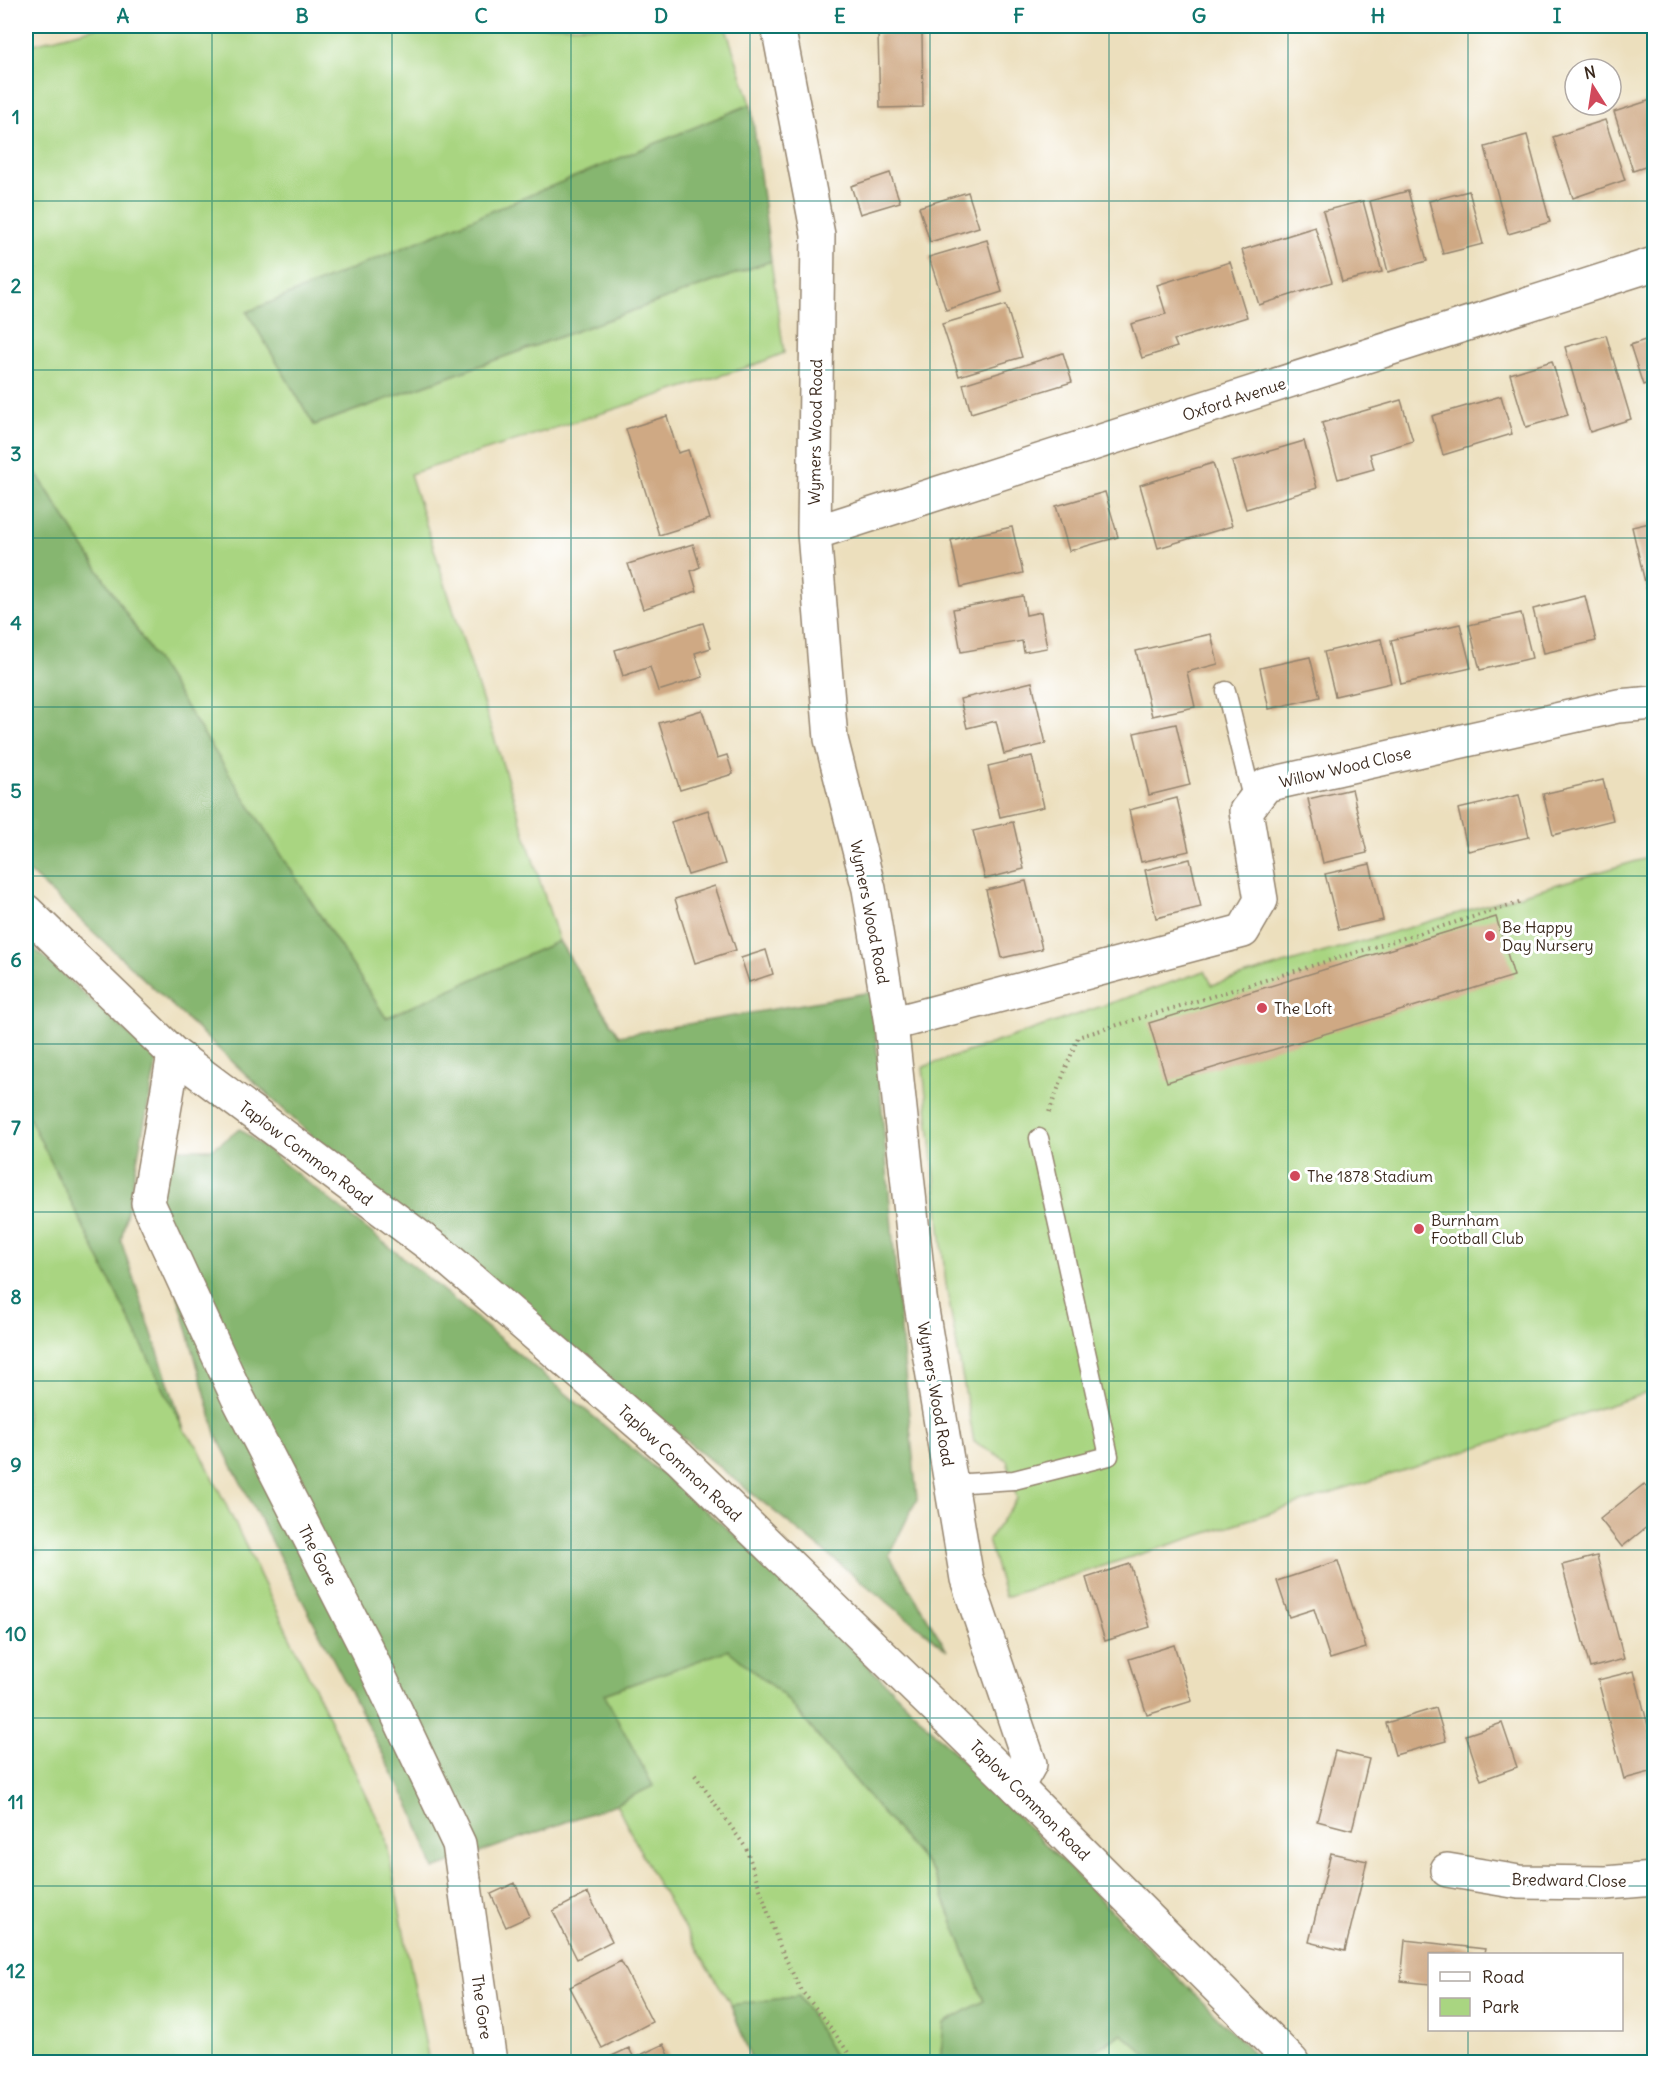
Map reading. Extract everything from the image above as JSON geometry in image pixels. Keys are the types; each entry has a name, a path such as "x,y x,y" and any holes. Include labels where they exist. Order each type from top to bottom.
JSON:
{"street":[{"name":"Wymers Wood Road","path":"778,26 818,235 814,533 831,738 869,888 891,1024 920,1298 967,1579 1030,1764 1017,1787"},
{"name":"Oxford Avenue","path":"814,533 1654,264"},
{"name":"Willow Wood Close","path":"1253,802 1266,785 1618,706 1654,703"},
{"path":"891,1024 1243,931 1261,900 1246,811 1253,802"},
{"name":"Taplow Common Road","path":"26,911 174,1054 442,1254 679,1458 1017,1787 1292,2062"},
{"name":"The Gore","path":"174,1054 148,1203 238,1398 367,1650 459,1844 489,2062"},
{"name":"Bredward Close","path":"1447,1870 1520,1882 1606,1883 1654,1879"}],"lane":[{"path":"1226,691 1253,802"},
{"path":"952,1484 1014,1480 1109,1456 1039,1138"}],"path":[{"path":"1039,1138 1078,1037 1157,1011 1522,902"},
{"path":"695,1775 746,1848 778,1942 800,1989 855,2062"}],"green space":[{"path":"102,26 725,26 751,104 247,312 315,425 771,261 784,353 754,365 410,474 559,941 386,1018 36,473 26,461 26,46"},
{"path":"751,104 771,261 314,425 247,312"},
{"path":"36,473 386,1018 559,941 619,1036 872,992 917,1499 889,1555 947,1650 343,1165 26,869 26,479"},
{"name":"The 1878 Stadium","path":"1654,856 1654,1391 1005,1597 988,1540 1017,1499 1007,1460 974,1442 946,1285 923,1067 1205,971 1212,985"},
{"path":"26,941 157,1060 121,1241 184,1430 26,1111"},
{"path":"26,1111 184,1430 198,1447 385,1834 429,2062 26,2062 26,1604 37,1551 26,1540"},
{"path":"240,1129 416,1268 755,1552 1262,2062 1155,2062 1122,2034 1075,2062 940,2062 944,2023 984,2001 934,1874 785,1697 728,1650 604,1694 653,1786 616,1804 434,1869 412,1810 217,1437 154,1209 166,1149 212,1149"},
{"path":"26,1540 37,1551 26,1604"},
{"path":"728,1650 784,1696 934,1874 984,2001 944,2023 940,2062 838,2062 799,1996 731,2005 657,1883 616,1804 653,1786 604,1694"},
{"path":"799,1996 838,2062 752,2062 731,2005"},
{"path":"1122,2033 1155,2062 1075,2062"}],"building":[{"path":"922,32 923,107 880,108 878,34"},
{"path":"1654,99 1654,164 1633,171 1616,117 1623,117 1623,109"},
{"path":"1605,120 1625,180 1573,198 1553,137"},
{"path":"1527,135 1550,222 1508,234 1485,147"},
{"path":"890,173 900,202 860,214 851,186"},
{"path":"1408,191 1427,261 1388,272 1370,201"},
{"path":"1469,191 1483,244 1443,254 1429,201"},
{"path":"968,192 979,227 930,242 919,207"},
{"path":"1363,201 1382,272 1342,282 1323,211"},
{"path":"1315,227 1332,282 1259,305 1242,250"},
{"path":"987,240 1002,292 946,310 929,257"},
{"path":"1230,262 1247,317 1174,340 1177,347 1142,358 1131,324 1166,314 1157,285"},
{"path":"1006,305 1022,357 959,376 942,324"},
{"path":"1606,335 1631,419 1590,432 1565,347"},
{"path":"1654,337 1654,381 1643,385 1630,345"},
{"path":"1063,353 1072,382 971,413 963,384"},
{"path":"1552,361 1568,415 1526,427 1510,374"},
{"path":"1501,396 1512,434 1443,455 1432,416"},
{"path":"1401,400 1413,441 1370,454 1374,469 1338,479 1322,423"},
{"path":"667,416 678,453 688,450 710,519 659,535 626,429"},
{"path":"1304,441 1317,488 1246,509 1232,462"},
{"path":"1213,463 1232,526 1158,548 1140,485"},
{"path":"1105,492 1118,537 1069,551 1056,506"},
{"path":"1654,522 1654,621 1632,527"},
{"path":"1012,527 1023,573 961,587 951,540"},
{"path":"693,544 700,567 691,571 697,591 643,609 628,564"},
{"path":"1023,596 1026,615 1041,612 1047,648 1024,652 1022,641 961,652 953,609"},
{"path":"1585,596 1596,641 1544,653 1533,609"},
{"path":"1521,613 1532,658 1480,670 1469,625"},
{"path":"703,623 711,648 695,653 703,677 658,691 650,667 623,676 615,650"},
{"path":"1460,624 1471,668 1401,684 1391,640"},
{"path":"1211,634 1218,664 1187,672 1195,707 1152,716 1136,651"},
{"path":"1381,639 1391,683 1335,696 1324,652"},
{"path":"1310,657 1320,697 1269,709 1260,668"},
{"path":"1032,682 1046,744 1004,754 996,721 967,728 960,699"},
{"path":"702,710 717,758 727,755 733,774 680,790 659,723"},
{"path":"1176,724 1190,785 1149,795 1134,733"},
{"path":"1032,756 1044,807 1000,817 988,766"},
{"path":"1603,780 1613,820 1553,835 1543,794"},
{"path":"1352,789 1367,853 1323,863 1308,799"},
{"path":"1519,795 1529,837 1468,851 1458,809"},
{"path":"1177,798 1189,851 1141,862 1129,810"},
{"path":"708,810 725,864 688,875 671,822"},
{"path":"1013,822 1024,869 985,879 973,831"},
{"path":"1190,859 1201,907 1156,918 1145,870"},
{"path":"1370,864 1383,920 1339,930 1325,874"},
{"path":"1026,881 1042,949 1002,958 986,890"},
{"path":"715,886 736,950 695,963 675,899"},
{"path":"1496,917 1514,976 1167,1082 1149,1023"},
{"path":"766,950 773,974 749,982 741,958"},
{"path":"1644,1484 1654,1497 1654,1521 1622,1547 1600,1519"},
{"path":"1597,1556 1624,1659 1590,1668 1562,1565"},
{"path":"1338,1561 1366,1648 1330,1659 1314,1609 1289,1617 1277,1581"},
{"path":"1130,1564 1150,1627 1105,1641 1086,1578"},
{"path":"1174,1645 1192,1701 1147,1715 1129,1659"},
{"path":"1634,1671 1654,1749 1654,1771 1624,1779 1598,1680"},
{"path":"1436,1708 1446,1741 1395,1755 1386,1723"},
{"path":"1502,1723 1517,1767 1481,1780 1466,1735"},
{"path":"1335,1751 1369,1759 1352,1830 1317,1821"},
{"path":"1331,1853 1367,1861 1345,1951 1309,1942"},
{"path":"515,1883 530,1916 506,1927 491,1894"},
{"path":"588,1893 612,1941 577,1959 553,1911"},
{"path":"1405,1940 1485,1949 1484,1953 1428,1953 1428,1984 1401,1981"},
{"path":"621,1961 652,2022 602,2048 570,1987"},
{"path":"664,2044 672,2062 599,2062 629,2048 634,2058"}],"place":[{"name":"Be Happy Day Nursery","path":"1490,936"},
{"name":"The Loft","path":"1262,1008"},
{"name":"The 1878 Stadium","path":"1295,1176"},
{"name":"Burnham Football Club","path":"1419,1229"}]}
